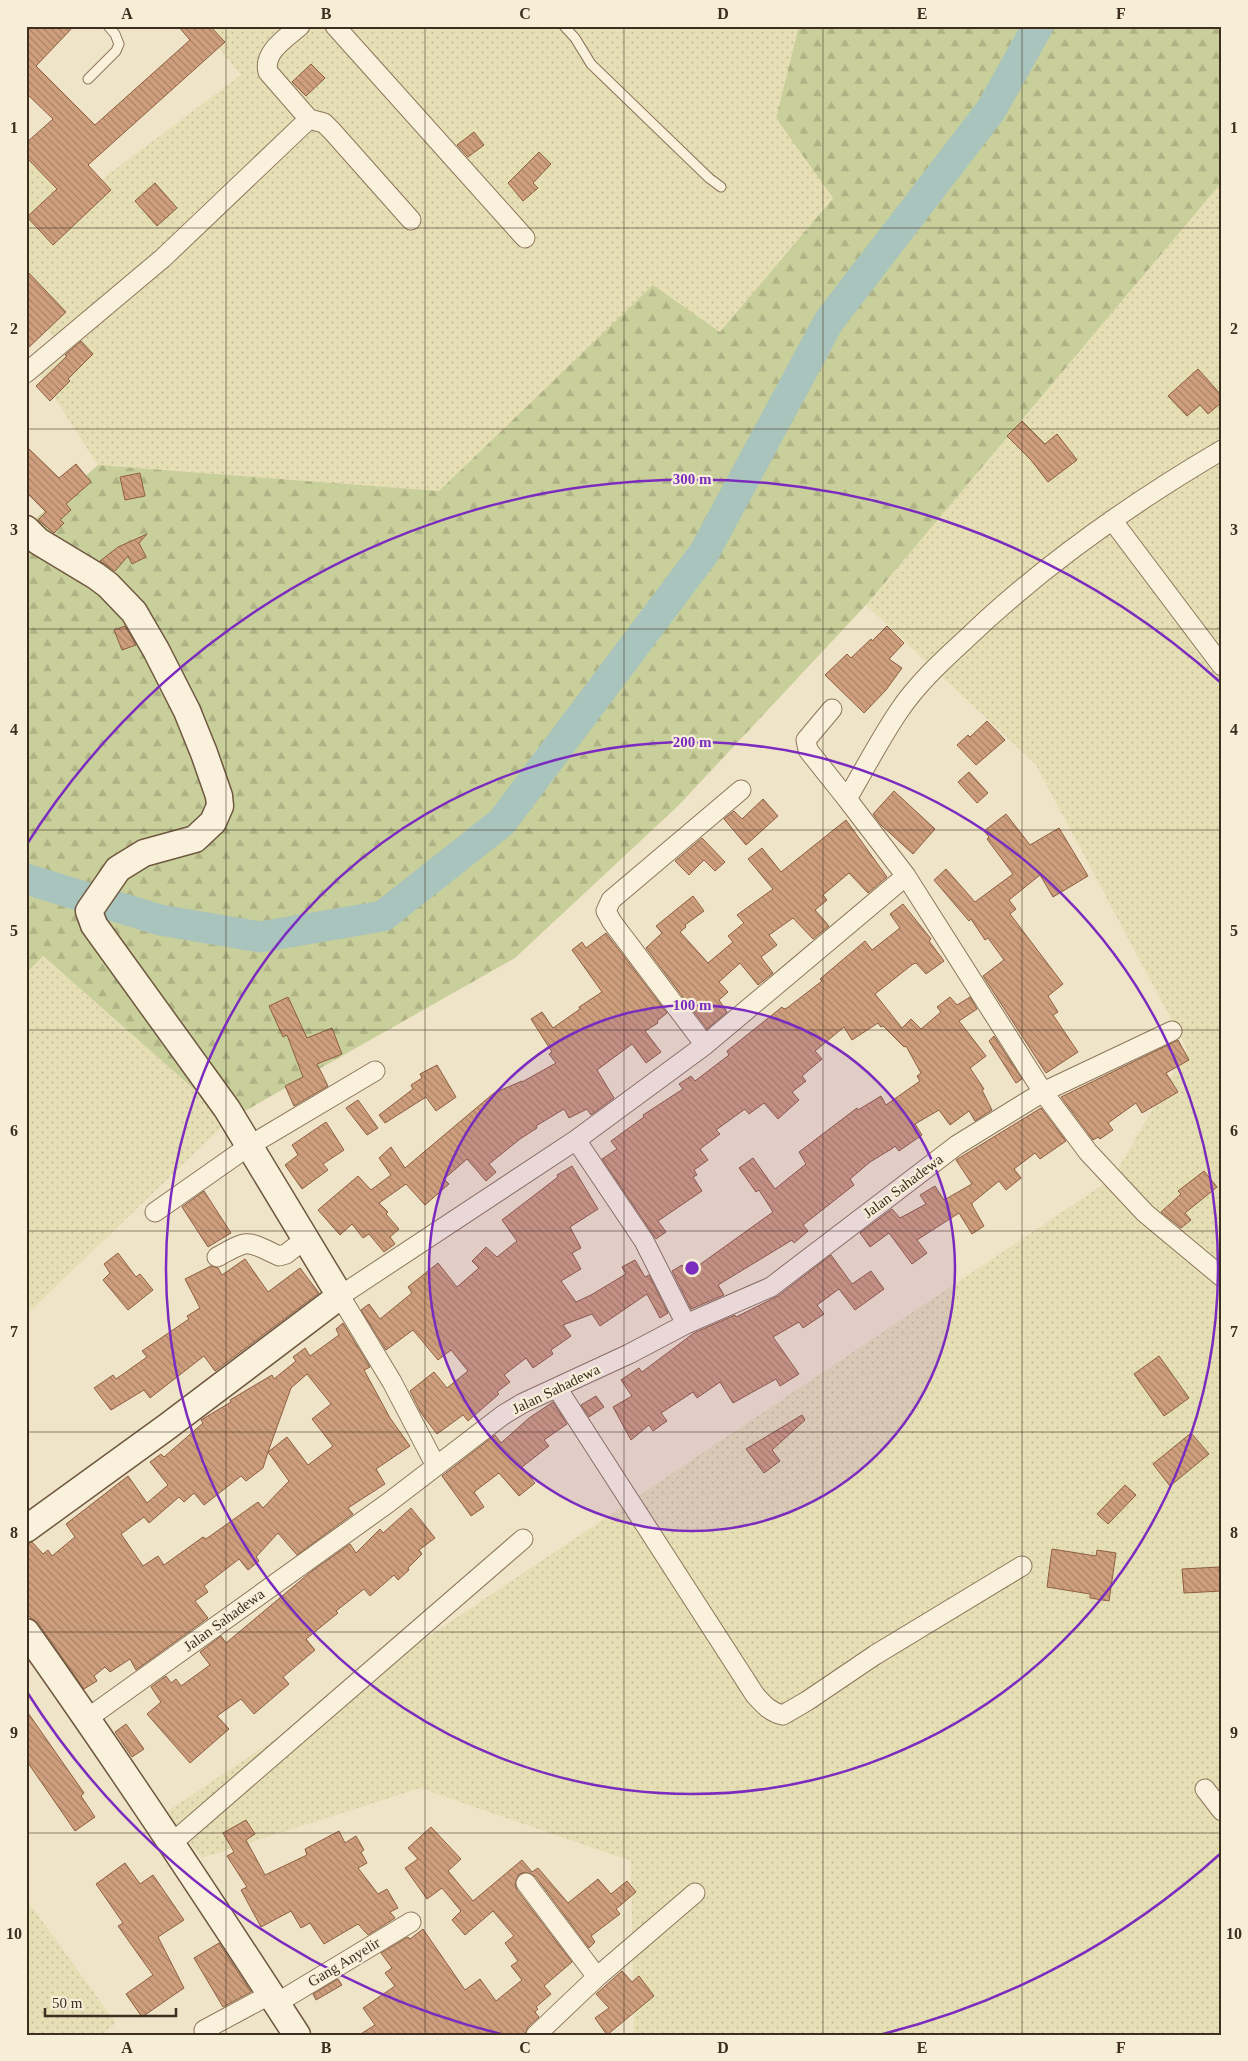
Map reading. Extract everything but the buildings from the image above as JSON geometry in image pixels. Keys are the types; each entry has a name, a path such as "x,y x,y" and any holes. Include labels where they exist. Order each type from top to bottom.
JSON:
{"street":[{"path":"300,26 272,51 268,57 268,72 309,119 324,123 328,127 411,220"},
{"path":"335,26 525,238"},
{"path":"26,373 162,258 309,119"},
{"path":"847,799 899,710 926,677 996,610 1068,550 1180,474 1222,450"},
{"path":"1112,520 1222,666"},
{"path":"26,529 38,541 96,576 134,612 187,711 219,796 220,806 213,822 195,839 144,853 118,870 89,912 94,925 227,1110 304,1240 392,1382 436,1466"},
{"path":"832,708 806,740 808,750 906,876 1043,1092 1088,1152 1145,1212 1222,1277"},
{"path":"705,1045 606,912 611,900 741,790"},
{"path":"26,1529 168,1426 340,1296 576,1140 705,1045 906,876"},
{"name":"Jalan Sahadewa","path":"88,1718 388,1503 503,1415 523,1403 629,1354 686,1324 770,1287 957,1145 1043,1092 1172,1031"},
{"path":"155,1212 249,1146 375,1071"},
{"path":"576,1140 644,1241 686,1324"},
{"path":"217,1257 244,1242 257,1245 279,1256 286,1254 304,1240"},
{"path":"557,1388 755,1696 766,1708 774,1713 783,1715 807,1701 874,1655 1022,1566"},
{"path":"172,1843 523,1539"},
{"path":"26,1632 88,1718 297,2035"},
{"path":"1205,1790 1222,1811"},
{"path":"526,1883 597,1977"},
{"path":"536,2035 597,1977 695,1892"},
{"name":"Gang Anyelir","path":"204,2030 274,1999 411,1922"}],"lane":[{"path":"88,79 116,51 119,44 115,34 108,26"},
{"path":"564,26 575,38 591,64 709,178 721,187"}],"shaded area":[{"path":"201,26 799,26 776,118 833,197 720,332 653,286 439,491 98,465 39,374 65,349 26,307 26,160 35,154 77,198 241,75"},
{"path":"1222,182 1222,2035 634,2035 631,1861 420,1788 202,1858 165,1813 1113,1178 1187,1049 1036,765 866,605"},
{"path":"42,956 229,1120 26,1315 26,973"},
{"path":"26,1899 116,2023 101,2035 26,2035"}],"green space":[{"path":"799,26 1222,26 1222,182 866,605 678,806 515,958 229,1120 43,956 26,973 26,527 98,465 439,491 653,285 720,332 833,198 776,118"}],"waterway":[{"path":"26,879 160,920 260,937 383,916 502,822 704,553 829,321 991,110 1038,26"}]}
